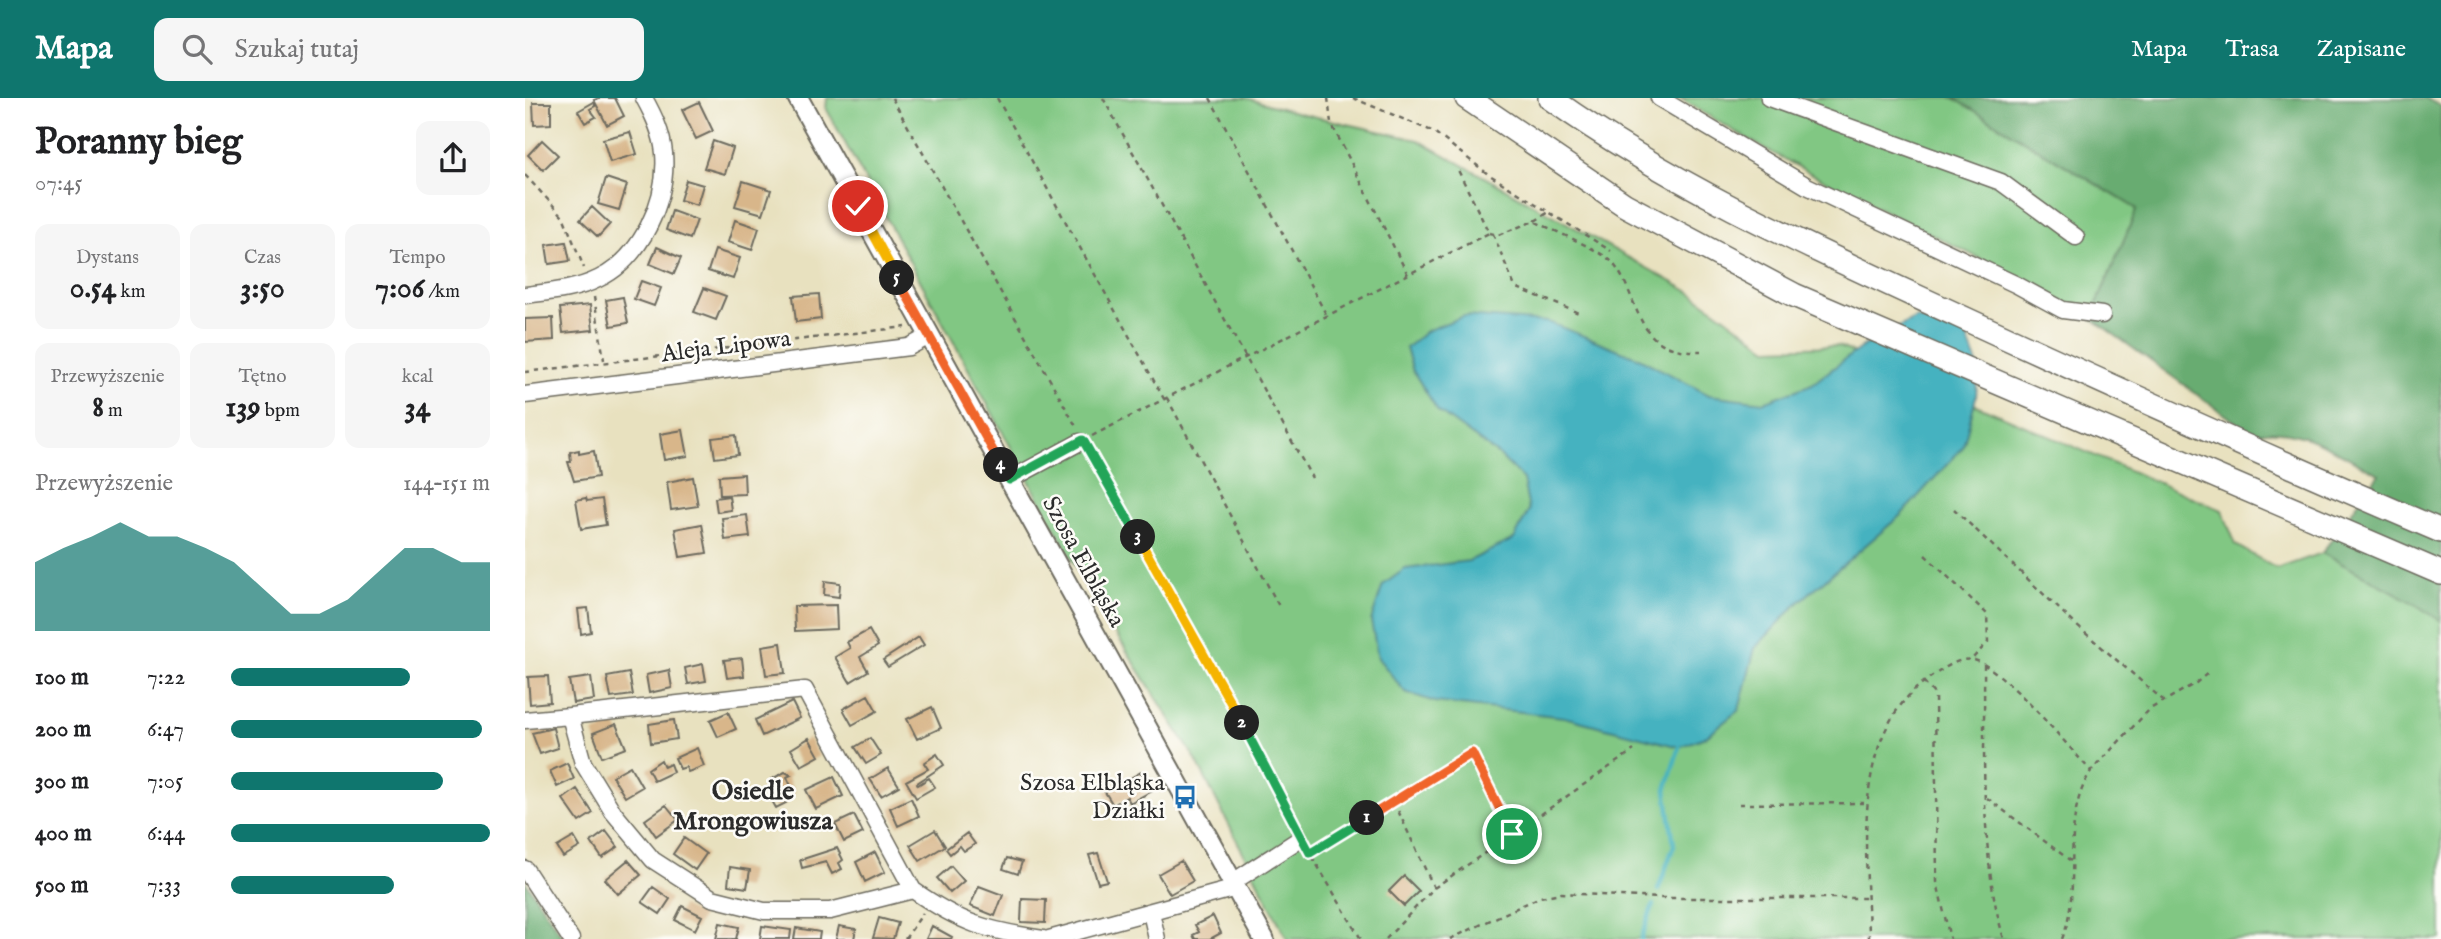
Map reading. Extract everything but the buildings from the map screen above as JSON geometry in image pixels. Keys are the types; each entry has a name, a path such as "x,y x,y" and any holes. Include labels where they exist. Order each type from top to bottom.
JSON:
{"highway":[{"path":"1467,98 1625,205 1794,295 2441,573"},
{"path":"1550,98 1647,162 1736,212 2076,370 2441,531"}],"main road":[{"name":"Szosa Elbląska","path":"798,98 921,331 1009,480 1264,939"}],"street":[{"path":"525,295 590,282 623,263 643,236 658,201 664,153 661,135 644,98"},
{"path":"1660,98 1807,186 2017,285 2063,310 2102,314"},
{"path":"1769,98 2001,182 2076,237"},
{"name":"Aleja Lipowa","path":"525,395 909,347 921,331"},
{"path":"1009,480 1081,441"},
{"path":"525,720 805,690 913,890 930,902 986,930 1043,939"},
{"path":"570,716 583,763 613,812 653,860 712,898 764,911 830,911 913,890"},
{"path":"1049,939 1151,912 1234,885 1299,838"},
{"path":"525,869 571,939"},
{"path":"1151,912 1157,939"}],"path":[{"path":"892,98 1299,838 1361,939"},
{"path":"997,98 1166,398 1280,608"},
{"path":"1103,98 1312,478"},
{"path":"1210,98 1327,316"},
{"path":"1328,98 1331,122 1408,275"},
{"path":"1353,98 1434,132 1488,174 1611,251"},
{"path":"1457,168 1515,287 1581,314"},
{"path":"525,175 563,216 590,282 604,361"},
{"path":"1081,441 1491,234 1498,235 1535,221 1549,212"},
{"path":"1535,221 1611,261 1649,336 1685,352 1701,351"},
{"path":"525,372 604,361 921,331"},
{"path":"1954,509 2076,625 2164,700"},
{"path":"1869,939 1867,803 1876,756 1887,724 1907,695 1923,682 1947,666 1972,659 1988,642 1987,614 1925,555"},
{"path":"1972,659 1984,664 2004,680 2091,771"},
{"path":"1984,664 1990,866 2004,939"},
{"path":"2062,939 2073,887 2071,861 2075,809 2091,771 2150,709 2196,683 2209,672"},
{"path":"1923,682 1935,695 1937,882 1950,939"},
{"path":"1386,939 1434,888 1634,750"},
{"path":"1310,853 1472,753 1512,834"},
{"path":"1987,798 2071,861"},
{"path":"1394,802 1434,888"},
{"path":"1739,804 1867,803"},
{"path":"1450,939 1540,897 1561,893 1659,898 1869,898"},
{"path":"905,939 930,902"}],"green space":[{"path":"827,98 1246,98 1418,140 1690,292 1768,348 1838,346 2222,510 2236,545 2277,569 2322,553 2407,598 2441,620 2441,939 1287,939 1196,760 1092,596 826,108"},
{"path":"1680,98 1954,98 2137,209 2091,318 1781,157"},
{"path":"1954,98 2425,98 2441,106 2441,621 2407,599 2322,553 2379,474 2302,436 2269,432 2252,434 2091,318 2137,209"},
{"path":"525,881 564,939 525,939"}],"water":[{"path":"1464,316 1548,322 1637,357 1709,395 1764,402 1812,384 1863,346 1916,318 1964,329 1978,367 1976,397 1963,447 1901,515 1798,603 1755,648 1739,710 1705,737 1679,747 1564,717 1435,702 1405,692 1378,658 1371,621 1383,585 1405,569 1469,561 1514,539 1529,510 1523,479 1500,456 1438,411 1413,371 1406,348 1426,331"}],"waterway":[{"path":"1658,890 1674,845 1666,790 1679,747"},
{"path":"1641,939 1653,905"}],"place":[{"name":"Szosa Elbląska Działki","path":"1185,797"}],"district":[{"name":"Osiedle Mrongowiusza","path":"753,806"}],"route":[{"path":"858,206 1009,480 1083,440 1255,748 1310,853 1472,753 1512,834"}]}
